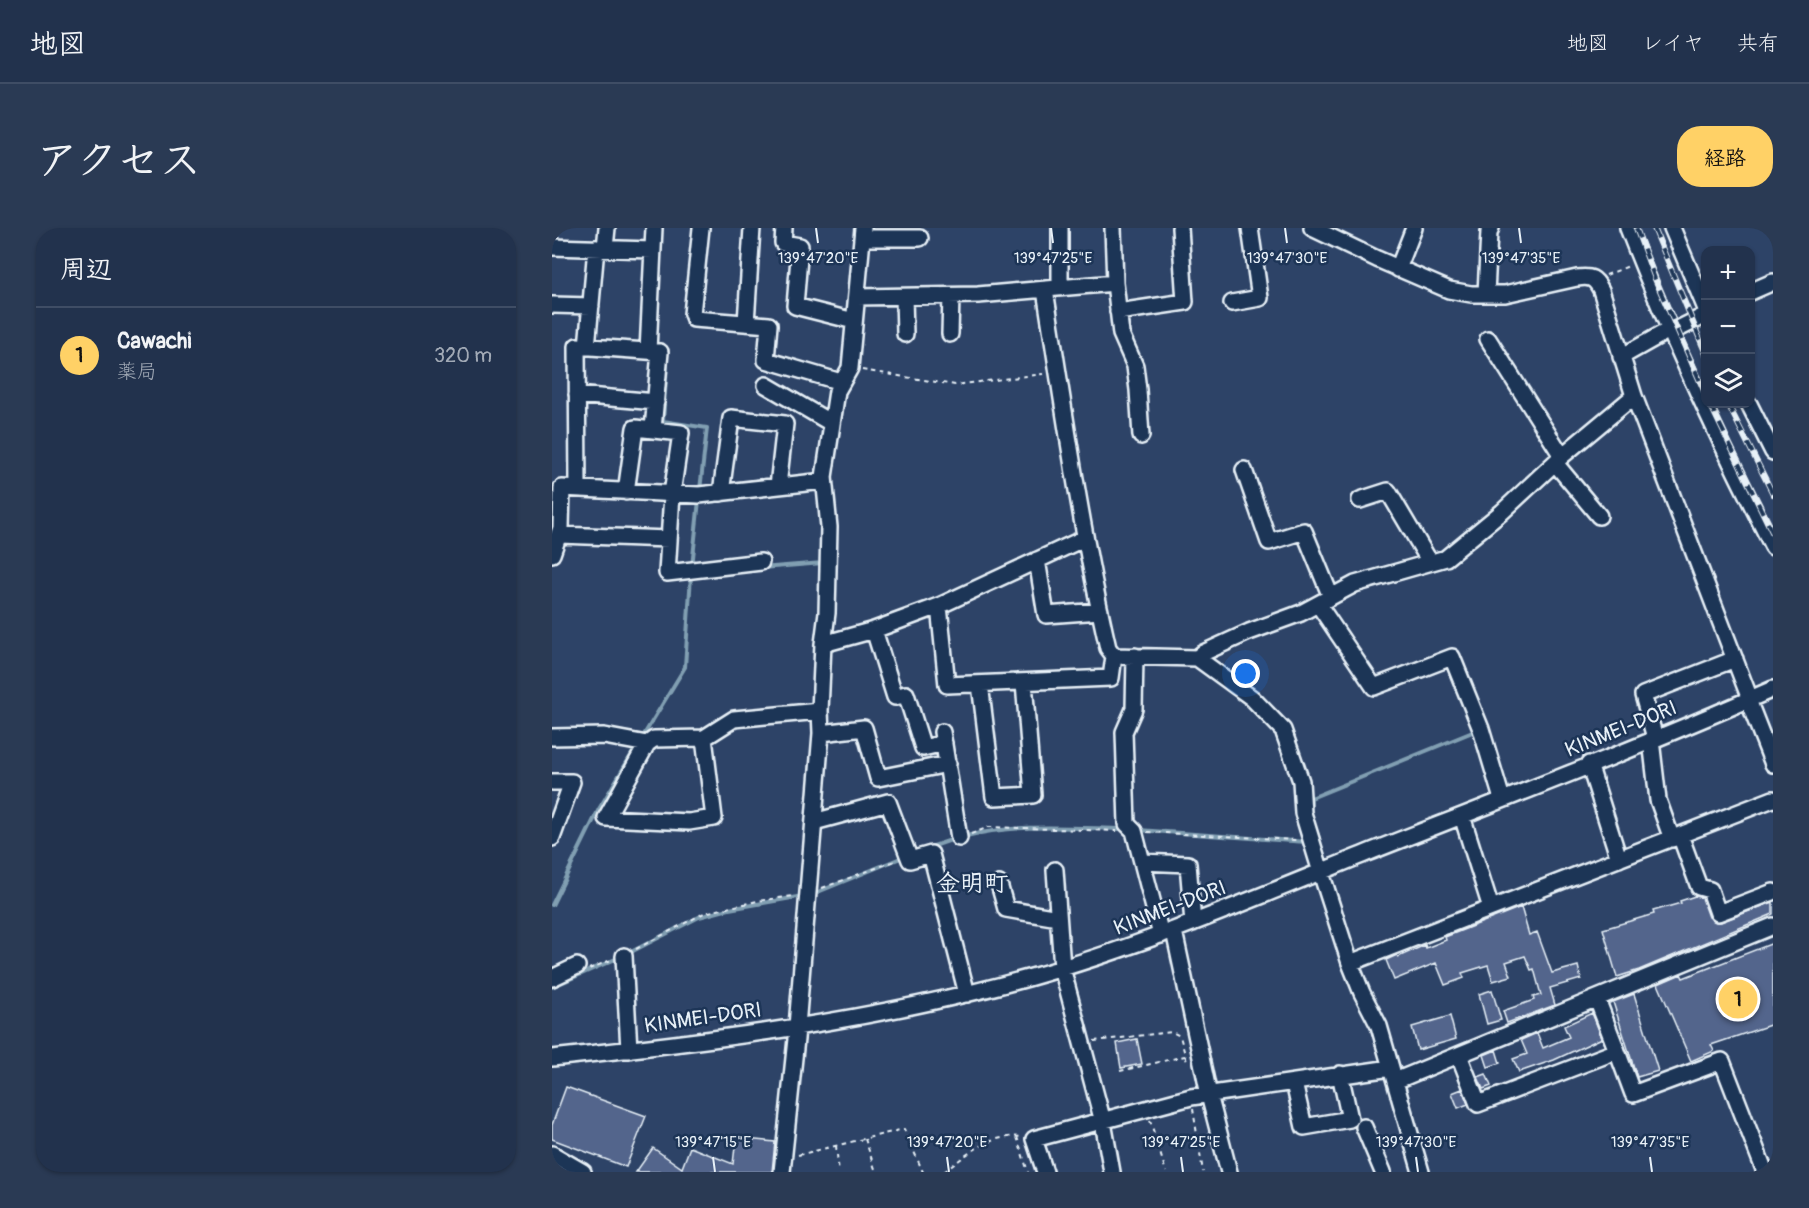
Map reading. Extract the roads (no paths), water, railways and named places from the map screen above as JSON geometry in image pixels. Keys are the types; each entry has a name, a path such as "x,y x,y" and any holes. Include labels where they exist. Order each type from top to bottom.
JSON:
{"street":[{"path":"587,347 600,248 607,228"},
{"path":"648,351 654,228"},
{"path":"700,228 694,319 770,325 766,360 841,382"},
{"path":"746,323 752,228"},
{"path":"784,228 783,243 800,246 795,306 854,321"},
{"path":"939,606 947,686 1111,678 1114,656 1108,648 1085,538 1058,373 1052,289 1060,228"},
{"path":"1113,228 1118,312 1121,334 1135,366 1141,436"},
{"path":"1118,312 1185,302 1180,228"},
{"path":"1232,303 1260,298 1250,228"},
{"path":"1312,228 1398,269 1449,290 1486,294 1520,292 1588,276 1595,279 1601,290 1634,396 1749,700 1769,743 1773,764"},
{"path":"1398,269 1414,228"},
{"path":"1486,294 1491,228"},
{"path":"1628,228 1670,332 1733,469 1773,547"},
{"path":"1672,228 1702,300"},
{"path":"783,1165 821,733 820,711 827,613 829,527 824,481 831,423 841,382 850,368 863,233 920,238"},
{"path":"552,247 652,250"},
{"path":"1755,290 1773,282"},
{"path":"857,297 951,296 1115,283"},
{"path":"950,334 951,296"},
{"path":"904,297 904,334"},
{"path":"552,305 591,306"},
{"path":"1621,357 1701,317"},
{"path":"1488,339 1559,460 1599,516"},
{"path":"578,489 577,346 660,352 653,429"},
{"path":"766,385 831,423"},
{"path":"577,395 656,402"},
{"path":"1197,658 1249,632 1284,620 1325,601 1355,584 1446,558 1634,396"},
{"path":"1751,408 1773,452"},
{"path":"722,493 731,418 785,424 778,486"},
{"path":"626,492 635,428 681,433 672,494 667,573 761,562"},
{"path":"1244,470 1269,543 1304,531 1325,601 1374,687 1452,657 1481,729 1503,799"},
{"path":"552,554 559,534 557,500 562,488 699,495 824,481"},
{"path":"1360,500 1388,491 1430,562"},
{"path":"559,534 669,540"},
{"path":"823,644 874,630 939,606 1085,538"},
{"path":"1037,560 1046,615 1100,611"},
{"path":"874,630 895,697 906,694 923,748 943,738 959,838"},
{"path":"1114,656 1197,658 1252,698 1283,730 1301,781 1303,813 1350,963 1379,1026 1421,1172"},
{"path":"1135,656 1134,709 1124,732 1127,824 1134,831 1142,862 1167,933 1229,1172"},
{"path":"1735,659 1643,695 1653,739 1658,800 1698,887 1710,890 1718,913 1773,892"},
{"path":"981,684 994,797 1033,795 1024,682"},
{"name":"KINMEI-DORI","path":"552,1058 796,1027 967,994 1062,968 1193,923 1773,689"},
{"path":"704,738 714,818 689,822 606,818 647,744 654,739 704,738 734,719 820,711"},
{"path":"821,733 864,728 878,778 948,764"},
{"path":"552,737 604,736 647,744"},
{"path":"1588,764 1619,858"},
{"path":"552,782 572,782 552,838"},
{"path":"1350,963 1773,799"},
{"path":"814,822 888,802 910,860 931,854 967,994"},
{"path":"1462,816 1491,908"},
{"path":"1142,862 1188,864 1193,923"},
{"path":"1054,870 1062,968 1103,1122 1112,1172"},
{"path":"999,884 1006,909 1058,918"},
{"path":"1045,1172 1034,1139 1191,1097 1294,1083 1340,1074 1393,1075 1459,1055 1773,926"},
{"path":"624,956 629,1050"},
{"path":"552,978 577,966"},
{"path":"1597,999 1633,1094 1722,1061 1765,1172"},
{"path":"1459,1055 1478,1104 1617,1051"},
{"path":"1294,1083 1304,1127 1350,1119 1340,1074"},
{"path":"1364,1128 1383,1172"},
{"path":"552,1154 583,1172"}],"waterway":[{"path":"667,364 663,421 707,428 700,490"},
{"path":"692,567 699,500"},
{"path":"761,568 823,563"},
{"path":"642,738 685,667 691,575"},
{"path":"1310,812 1311,798 1475,731"},
{"path":"552,905 599,809 636,747"},
{"path":"1313,822 1319,838 1314,840"},
{"path":"962,837 1022,828 1124,829"},
{"path":"1138,830 1307,842"},
{"path":"928,848 954,839"},
{"path":"813,894 903,857"},
{"path":"627,954 699,917 729,909 803,896"},
{"path":"552,987 620,957"}],"railway":[{"path":"1636,228 1655,279 1701,384"},
{"path":"1654,228 1701,342"},
{"path":"1712,408 1773,534"},
{"path":"1730,408 1773,494"}],"place":[{"name":"Cawachi","path":"1738,999"}],"district":[{"name":"金明町","path":"972,883"}]}
